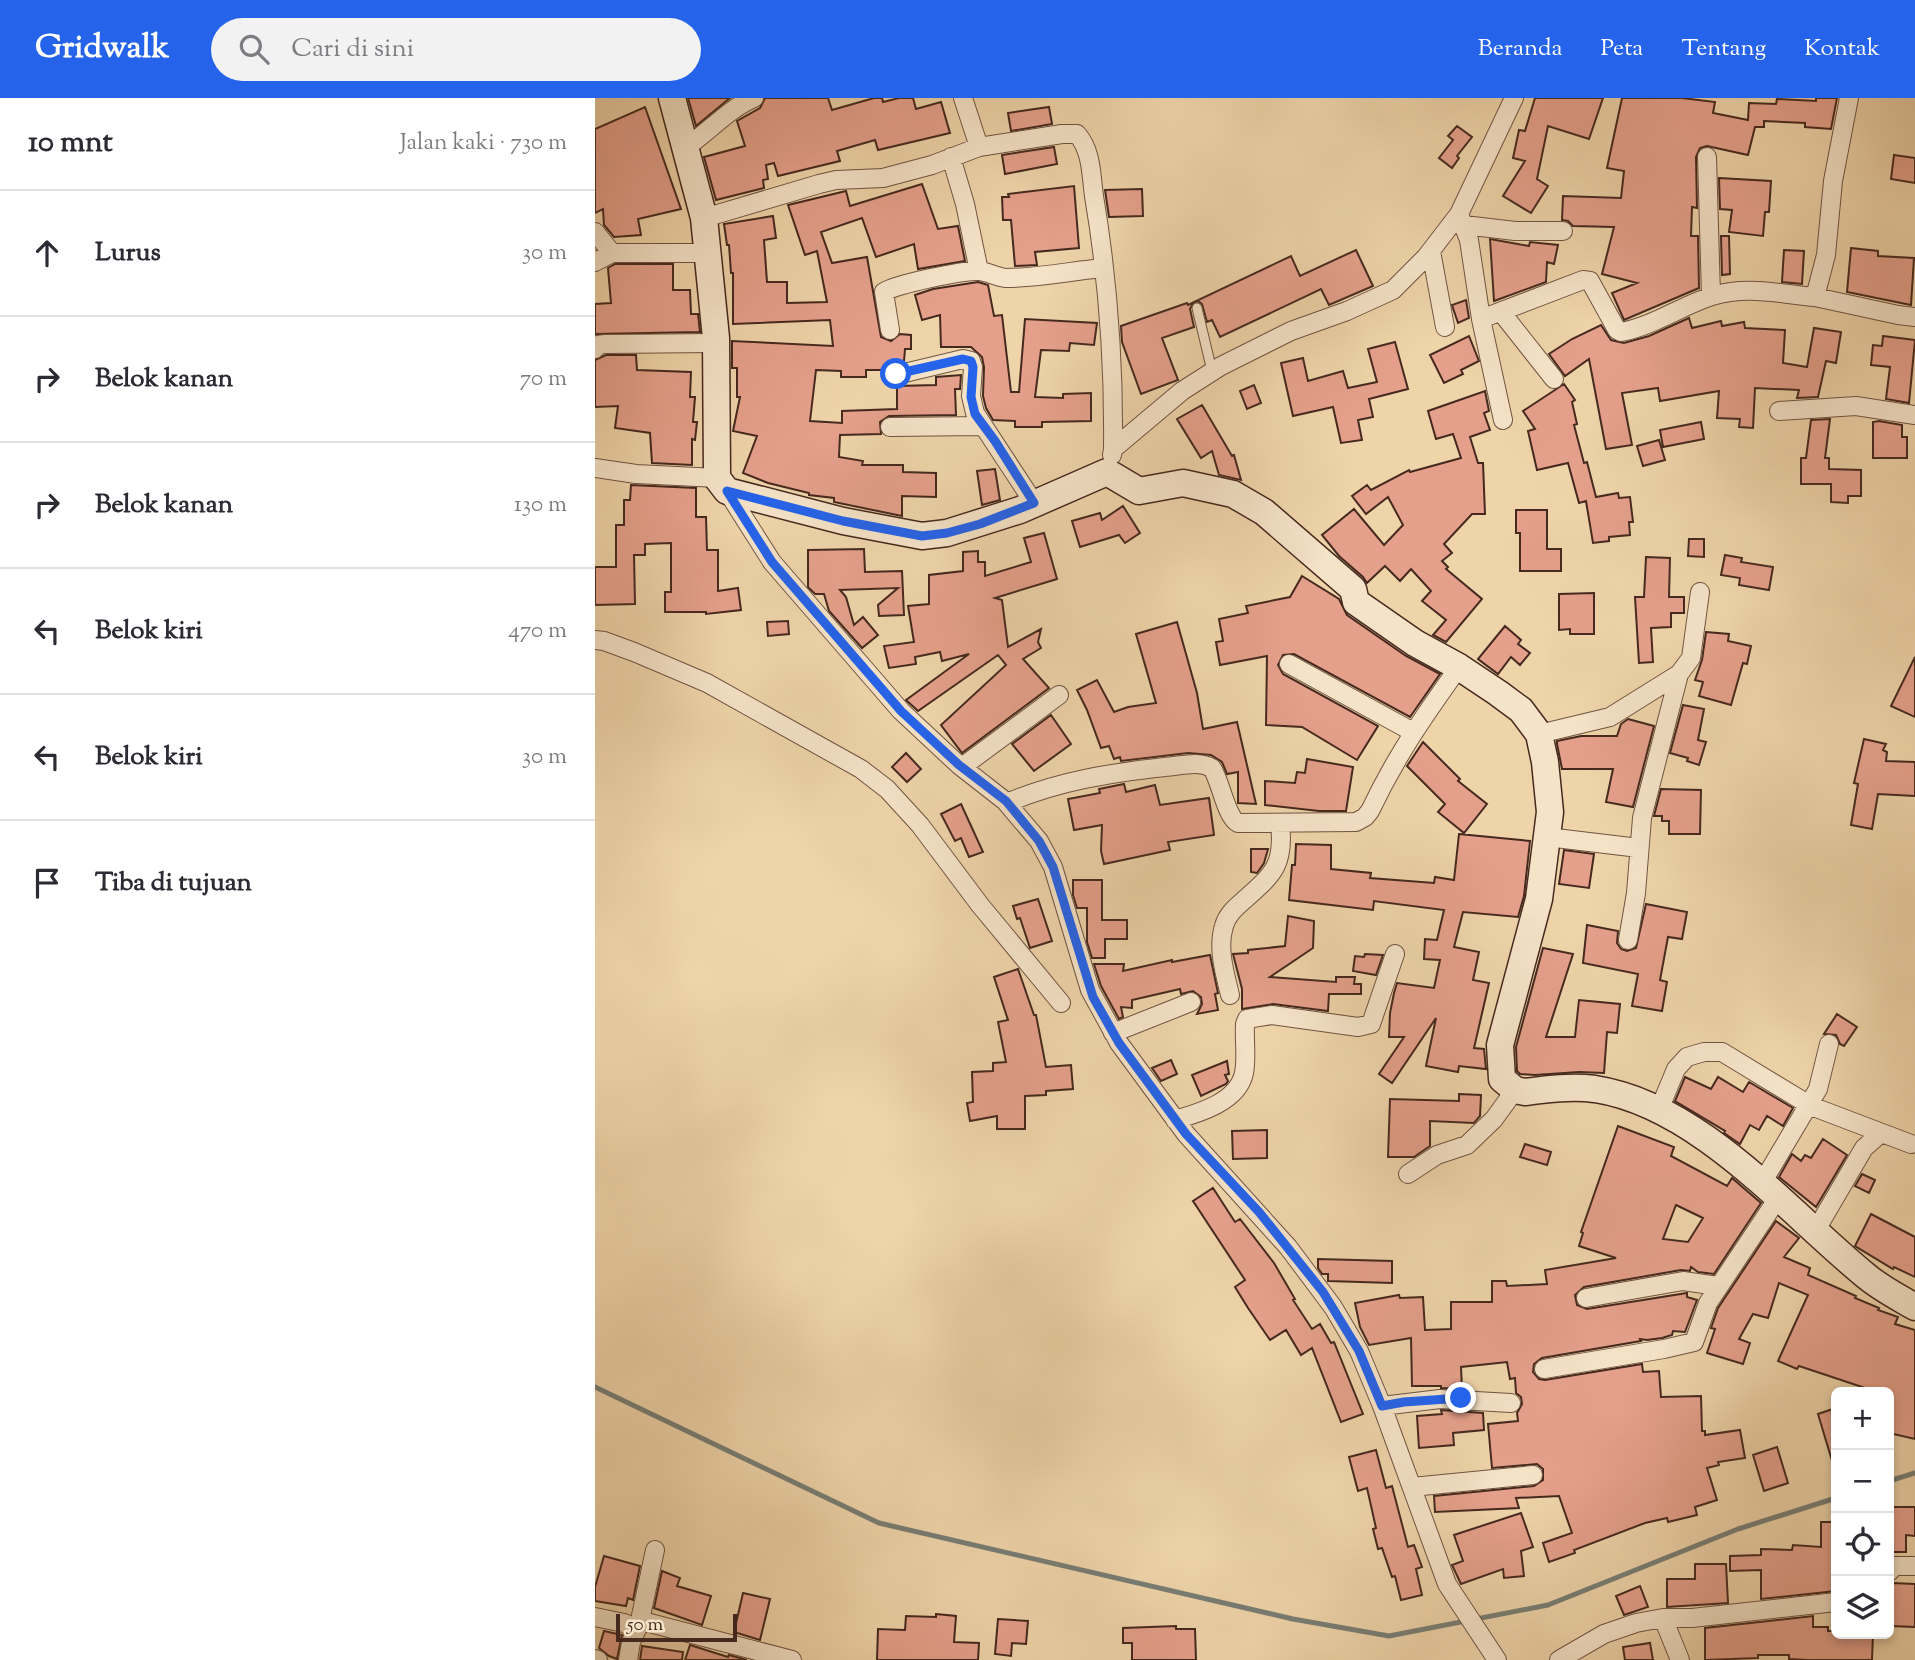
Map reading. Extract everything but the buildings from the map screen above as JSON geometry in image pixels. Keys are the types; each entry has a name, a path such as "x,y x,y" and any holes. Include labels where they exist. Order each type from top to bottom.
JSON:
{"street":[{"path":"672,98 704,218 716,343 722,485 772,562 916,728 1007,803 1039,841 1053,867 1090,990 1113,1033 1175,1120 1259,1212 1323,1292 1359,1351 1447,1584 1492,1656"},
{"path":"685,148 712,129 730,111 754,98"},
{"path":"963,98 979,147"},
{"path":"595,468 722,485 843,521 922,536 947,533 980,524 1034,503 1110,461 1182,391 1212,372 1291,331 1347,311 1393,290 1462,220 1514,98"},
{"path":"1815,297 1826,255 1833,181 1849,98"},
{"path":"704,218 836,180 906,174 979,147 1077,134 1082,140 1091,169 1103,268 1112,396 1110,461 1139,491 1183,483 1233,494 1264,512 1353,589 1356,602 1521,710 1539,734 1550,812 1536,911 1500,1045 1502,1079 1515,1090 1525,1092 1593,1088 1622,1095 1690,1126 1770,1190 1866,1277 1915,1307"},
{"path":"951,157 965,204 979,271"},
{"path":"1707,157 1711,296"},
{"path":"1462,220 1515,231 1563,231"},
{"path":"1462,220 1469,240 1481,319 1503,420"},
{"path":"595,232 612,253"},
{"path":"1431,251 1445,327"},
{"path":"595,262 612,253 708,253"},
{"path":"890,330 884,296 887,290 950,274 979,271 1004,278 1103,268"},
{"path":"1481,319 1577,282 1590,281 1616,330 1623,332 1711,296 1750,290 1815,297 1915,317"},
{"path":"1501,312 1554,379"},
{"path":"595,349 598,345 605,344 716,343"},
{"path":"896,374 963,359 971,361 971,397 975,414 1034,503"},
{"path":"1779,411 1856,406 1915,415"},
{"path":"890,427 983,426"},
{"path":"1539,734 1610,717 1679,674 1691,658 1700,592"},
{"path":"595,640 707,682 861,769 887,789 920,825 980,905 1061,1003"},
{"path":"1289,664 1413,732"},
{"path":"1007,803 1072,780 1198,764 1213,768 1233,821 1238,823 1345,823 1362,820 1370,811 1391,768 1413,732 1459,667"},
{"path":"1628,940 1647,798 1679,674"},
{"path":"962,767 1059,695"},
{"path":"1230,995 1222,955 1223,928 1231,912 1264,884 1277,866 1280,824"},
{"path":"1547,837 1639,848"},
{"path":"1175,1120 1207,1110 1237,1087 1244,1072 1247,1019 1272,1015 1358,1027 1371,1024 1395,954"},
{"path":"1113,1033 1191,1002"},
{"path":"1543,1369 1694,1342 1703,1313 1770,1190 1811,1105 1818,1089 1829,1044"},
{"path":"1659,1110 1675,1069 1687,1057 1704,1052 1722,1052 1811,1105 1911,1144"},
{"path":"1408,1174 1437,1155 1467,1145 1494,1119 1515,1090"},
{"path":"1816,1230 1864,1148 1881,1133"},
{"path":"1586,1298 1683,1281 1719,1286"},
{"path":"1382,1406 1451,1399 1511,1402"},
{"path":"1412,1487 1532,1475"},
{"path":"628,1660 655,1550"},
{"path":"1894,1567 1915,1566"},
{"path":"1559,1660 1585,1655 1604,1634 1636,1623 1663,1618 1692,1618 1831,1603"},
{"path":"595,1617 638,1627 646,1622 665,1626 792,1660"},
{"path":"1663,1618 1680,1660"}],"lane":[{"path":"1197,308 1212,372"}],"waterway":[{"path":"595,1387 879,1523 1293,1619 1389,1636 1548,1605 1738,1529 1831,1500"},
{"path":"1894,1479 1915,1473"}],"route":[{"path":"896,374 963,359 971,361 971,397 975,414 1034,503 980,524 947,533 922,536 843,521 727,491 772,562 916,728 1006,801 1039,841 1053,867 1093,997 1119,1043 1186,1134 1259,1212 1323,1292 1359,1351 1382,1406 1461,1398"}]}
